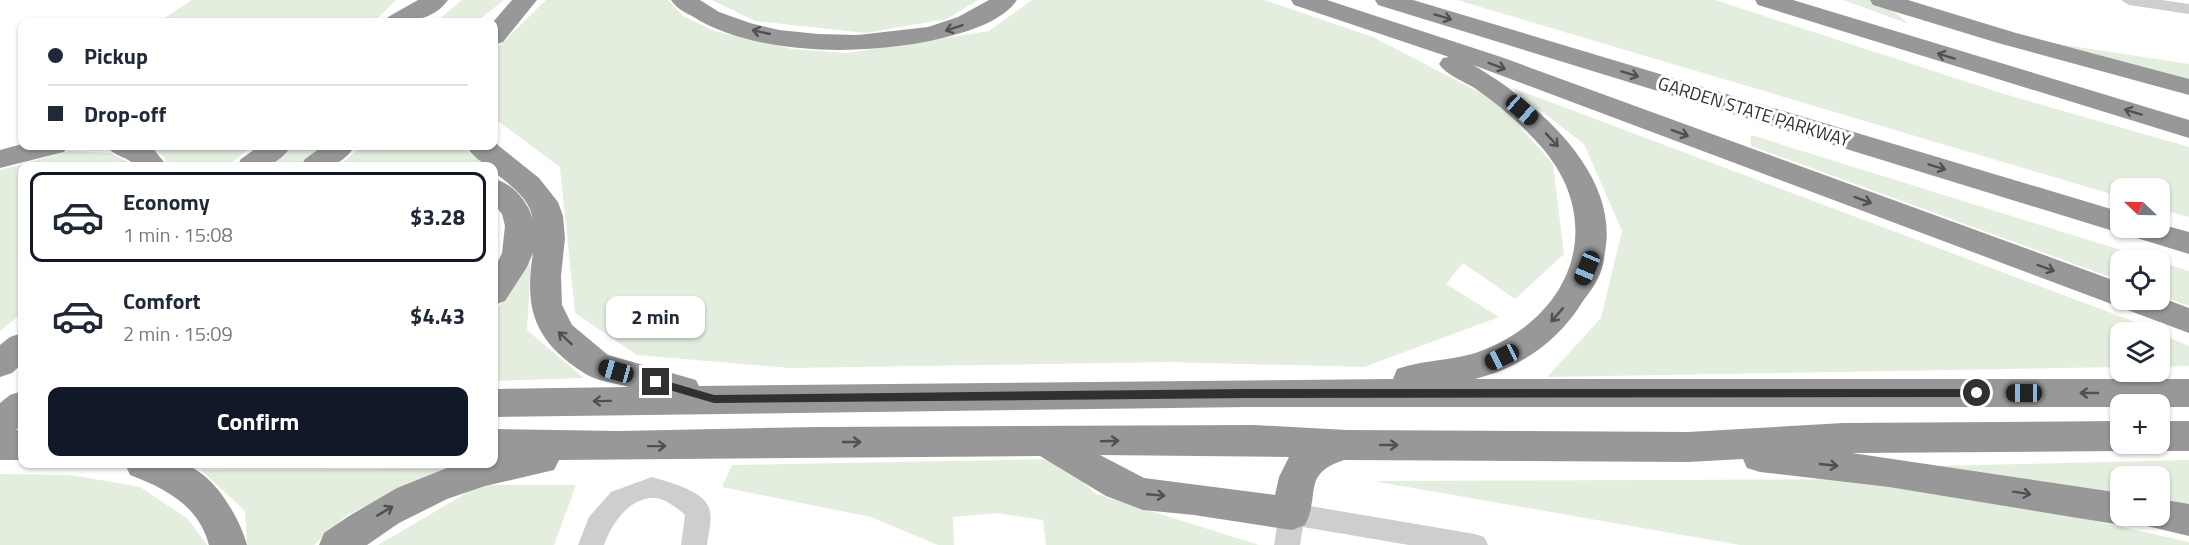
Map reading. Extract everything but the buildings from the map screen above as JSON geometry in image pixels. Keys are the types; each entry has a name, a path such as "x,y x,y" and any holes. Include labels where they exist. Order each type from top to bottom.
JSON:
{"highway":[{"path":"404,18 436,0"},
{"path":"429,18 450,0"},
{"path":"497,18 520,0"},
{"path":"498,32 525,0"},
{"path":"683,0 704,14 740,27 790,38 847,43 899,40 946,30 979,17 1005,0"},
{"path":"1303,0 1385,14 1492,63 2110,292"},
{"path":"1767,0 2189,129"},
{"path":"1882,0 2007,38 2189,98"},
{"path":"1248,393 1395,380 1465,369 1490,362 1513,351 1551,322 1573,297 1587,268 1592,236 1588,202 1576,172 1560,147 1508,98 1385,14"},
{"name":"GARDEN STATE PARKWAY","path":"1385,14 2110,220"},
{"path":"2007,38 2189,87"},
{"path":"0,146 18,141"},
{"path":"0,159 37,150"},
{"path":"132,150 142,154 149,162"},
{"path":"256,162 272,150"},
{"path":"320,162 336,150"},
{"path":"485,150 530,185 543,202 548,216 550,238 545,276 546,306 560,334 597,365 714,399"},
{"path":"498,193 512,206 521,231 519,251 513,266 498,287"},
{"path":"2170,237 2189,243"},
{"path":"2160,310 2189,321"},
{"path":"0,364 18,349"},
{"path":"498,404 1248,393 2189,393"},
{"path":"0,404 18,404"},
{"path":"0,423 18,407"},
{"path":"498,444 619,447 817,442 1254,440 1347,445 1688,447 1843,438 2110,436"},
{"path":"2170,436 2189,436"},
{"path":"1048,442 1119,485 1143,494 1194,499 1289,530 1294,490 1301,467 1308,458 1322,451 1347,445"},
{"path":"0,445 18,445"},
{"path":"498,466 619,447"},
{"path":"1688,447 1889,472 2110,507"},
{"path":"152,468 181,481 215,513 227,536 228,545"},
{"path":"338,545 369,520 435,486 493,468"},
{"path":"2170,517 2189,520"}],"street":[{"path":"2129,0 2189,9"},
{"path":"591,545 598,525 620,499 652,487 682,497 698,511 694,545"},
{"path":"1289,530 1475,545"}],"green space":[{"path":"192,0 396,0 378,18 164,18"},
{"path":"462,0 504,0 481,18 441,18"},
{"path":"546,0 668,0 683,16 714,31 792,49 847,53 989,31 1032,0 1264,0 1373,37 1498,102 1553,164 1564,254 1515,299 1463,263 1446,284 1499,317 1364,367 1168,362 790,368 637,355 575,313 560,167 498,121 498,47"},
{"path":"712,0 978,0 947,19 866,33 755,21"},
{"path":"1457,0 1715,0 2001,93 2189,147 2189,217 2170,212 2170,178 2110,178 2110,194"},
{"path":"1843,0 1880,0 1909,24"},
{"path":"2045,42 2189,64 2189,81"},
{"path":"1510,87 2134,322 2110,322 2110,367 1547,377 1601,318 1622,231 1584,144"},
{"path":"1751,135 2121,250 2110,250 2110,277 1751,146"},
{"path":"153,150 248,150 232,162 166,162 165,157"},
{"path":"280,150 320,150 305,162 264,162"},
{"path":"358,150 466,150 482,162 343,162"},
{"path":"69,151 111,153 128,162 29,162"},
{"path":"18,165 18,316 0,331 0,170"},
{"path":"531,261 527,330 584,378 498,381 498,308"},
{"path":"2170,265 2189,271 2189,306 2170,299"},
{"path":"2170,338 2189,346 2189,366 2170,367"},
{"path":"1058,459 1096,494 1259,545 1046,545 1043,520 996,513 953,517 954,545 938,545 871,517 722,487 732,465"},
{"path":"2189,460 2189,509 2170,506 2170,466 2110,466 2110,496 1933,466"},
{"path":"447,469 347,515 314,545 247,545 245,511 201,470"},
{"path":"0,474 71,475 140,487 188,519 207,545 0,545"},
{"path":"1907,479 2189,542 2189,545 1740,545 1373,481"},
{"path":"480,485 576,485 554,545 378,545"}],"route":[{"path":"656,382 714,399 1248,393 1977,393"}]}
